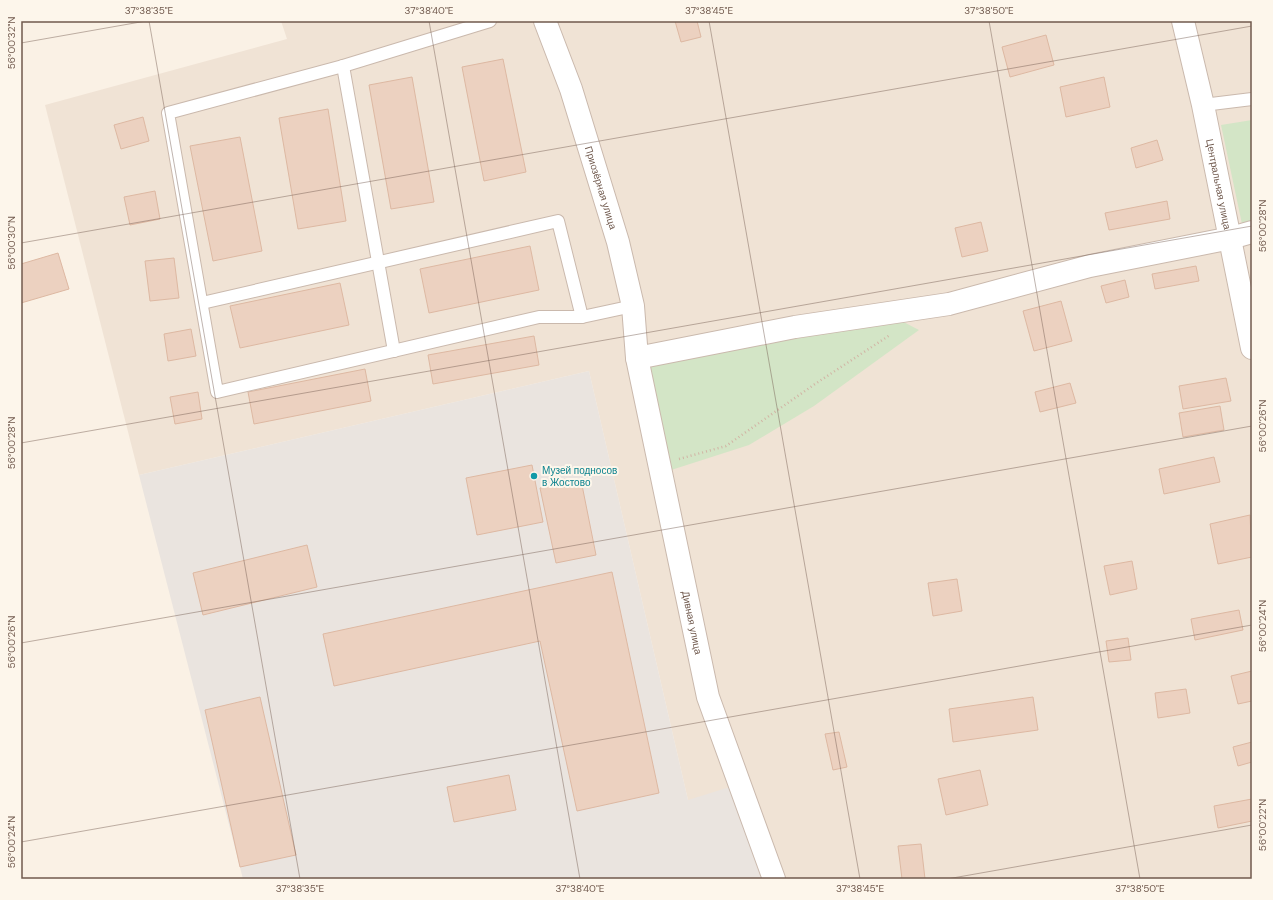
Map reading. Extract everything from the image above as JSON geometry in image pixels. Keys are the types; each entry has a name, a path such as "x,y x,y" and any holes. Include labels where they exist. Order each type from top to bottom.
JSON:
{"street":[{"name":"Приозёрная улица","path":"545,21 559,54 594,162 623,263 633,306 637,358"},
{"name":"Центральная улица","path":"1182,21 1203,105 1252,348"},
{"path":"637,358 795,327 949,304 1090,266 1231,238 1252,232"},
{"name":"Дивная улица","path":"637,358 708,697 774,879"}],"lane":[{"path":"490,21 343,66 168,114 218,392 539,317 582,317 633,306"},
{"path":"343,66 394,351"},
{"path":"1203,105 1252,99"},
{"path":"202,303 558,221 582,317"}],"path":[{"path":"659,464 726,446 815,384 892,334"}],"shaded area":[{"path":"281,21 1252,21 1252,879 764,879 688,800 589,371 139,475 45,105 287,39"},
{"path":"589,371 688,800 733,786 764,879 243,879 139,475"}],"green space":[{"path":"1252,120 1252,221 1242,224 1221,125"},
{"path":"892,316 919,330 814,406 749,445 665,472 645,364"}],"building":[{"path":"675,21 697,21 701,37 681,42"},
{"path":"1046,35 1054,65 1010,77 1002,47"},
{"path":"503,59 526,172 484,181 462,67"},
{"path":"412,77 434,202 391,209 369,85"},
{"path":"1104,77 1110,107 1066,117 1060,87"},
{"path":"328,109 346,221 298,229 279,118"},
{"path":"143,117 149,141 121,149 114,125"},
{"path":"240,137 262,251 213,261 190,146"},
{"path":"1157,140 1163,160 1136,168 1131,148"},
{"path":"155,191 160,219 130,225 124,197"},
{"path":"1167,201 1170,219 1109,230 1105,213"},
{"path":"981,222 988,251 962,257 955,228"},
{"path":"530,246 539,290 429,313 420,269"},
{"path":"58,253 69,289 21,303 21,264"},
{"path":"174,258 179,298 150,301 145,261"},
{"path":"1196,266 1199,281 1155,289 1152,274"},
{"path":"1125,280 1129,297 1106,303 1101,286"},
{"path":"340,283 349,325 240,348 230,306"},
{"path":"1061,301 1072,341 1034,351 1023,311"},
{"path":"191,329 196,356 168,361 164,334"},
{"path":"534,336 539,365 433,384 428,355"},
{"path":"365,369 371,401 254,424 248,392"},
{"path":"1226,378 1231,401 1183,409 1179,386"},
{"path":"1070,383 1076,403 1040,412 1035,392"},
{"path":"198,392 202,419 175,424 170,397"},
{"path":"1220,406 1224,430 1183,437 1179,413"},
{"path":"1214,457 1220,482 1164,494 1159,469"},
{"path":"532,465 543,522 477,535 466,478"},
{"path":"581,480 596,555 556,563 540,488"},
{"path":"1250,515 1252,557 1218,564 1210,524"},
{"path":"307,545 317,587 203,615 193,573"},
{"path":"1132,561 1137,589 1110,595 1104,566"},
{"path":"612,572 659,793 577,811 540,641 334,686 323,634"},
{"path":"957,579 962,611 933,616 928,583"},
{"path":"1239,610 1243,630 1195,640 1191,619"},
{"path":"1128,638 1131,660 1109,662 1106,641"},
{"path":"1252,671 1252,701 1238,704 1231,676"},
{"path":"1186,689 1190,713 1158,718 1155,693"},
{"path":"260,697 296,855 240,867 205,710"},
{"path":"1033,697 1038,730 953,742 949,709"},
{"path":"839,732 847,767 833,770 825,734"},
{"path":"1252,742 1252,762 1238,766 1233,747"},
{"path":"980,770 988,805 946,815 938,779"},
{"path":"509,775 516,810 454,822 447,787"},
{"path":"1252,799 1252,821 1218,828 1214,806"},
{"path":"921,844 925,879 902,879 898,846"}],"place":[{"name":"Музей подносов в Жостово","path":"534,476"}]}
